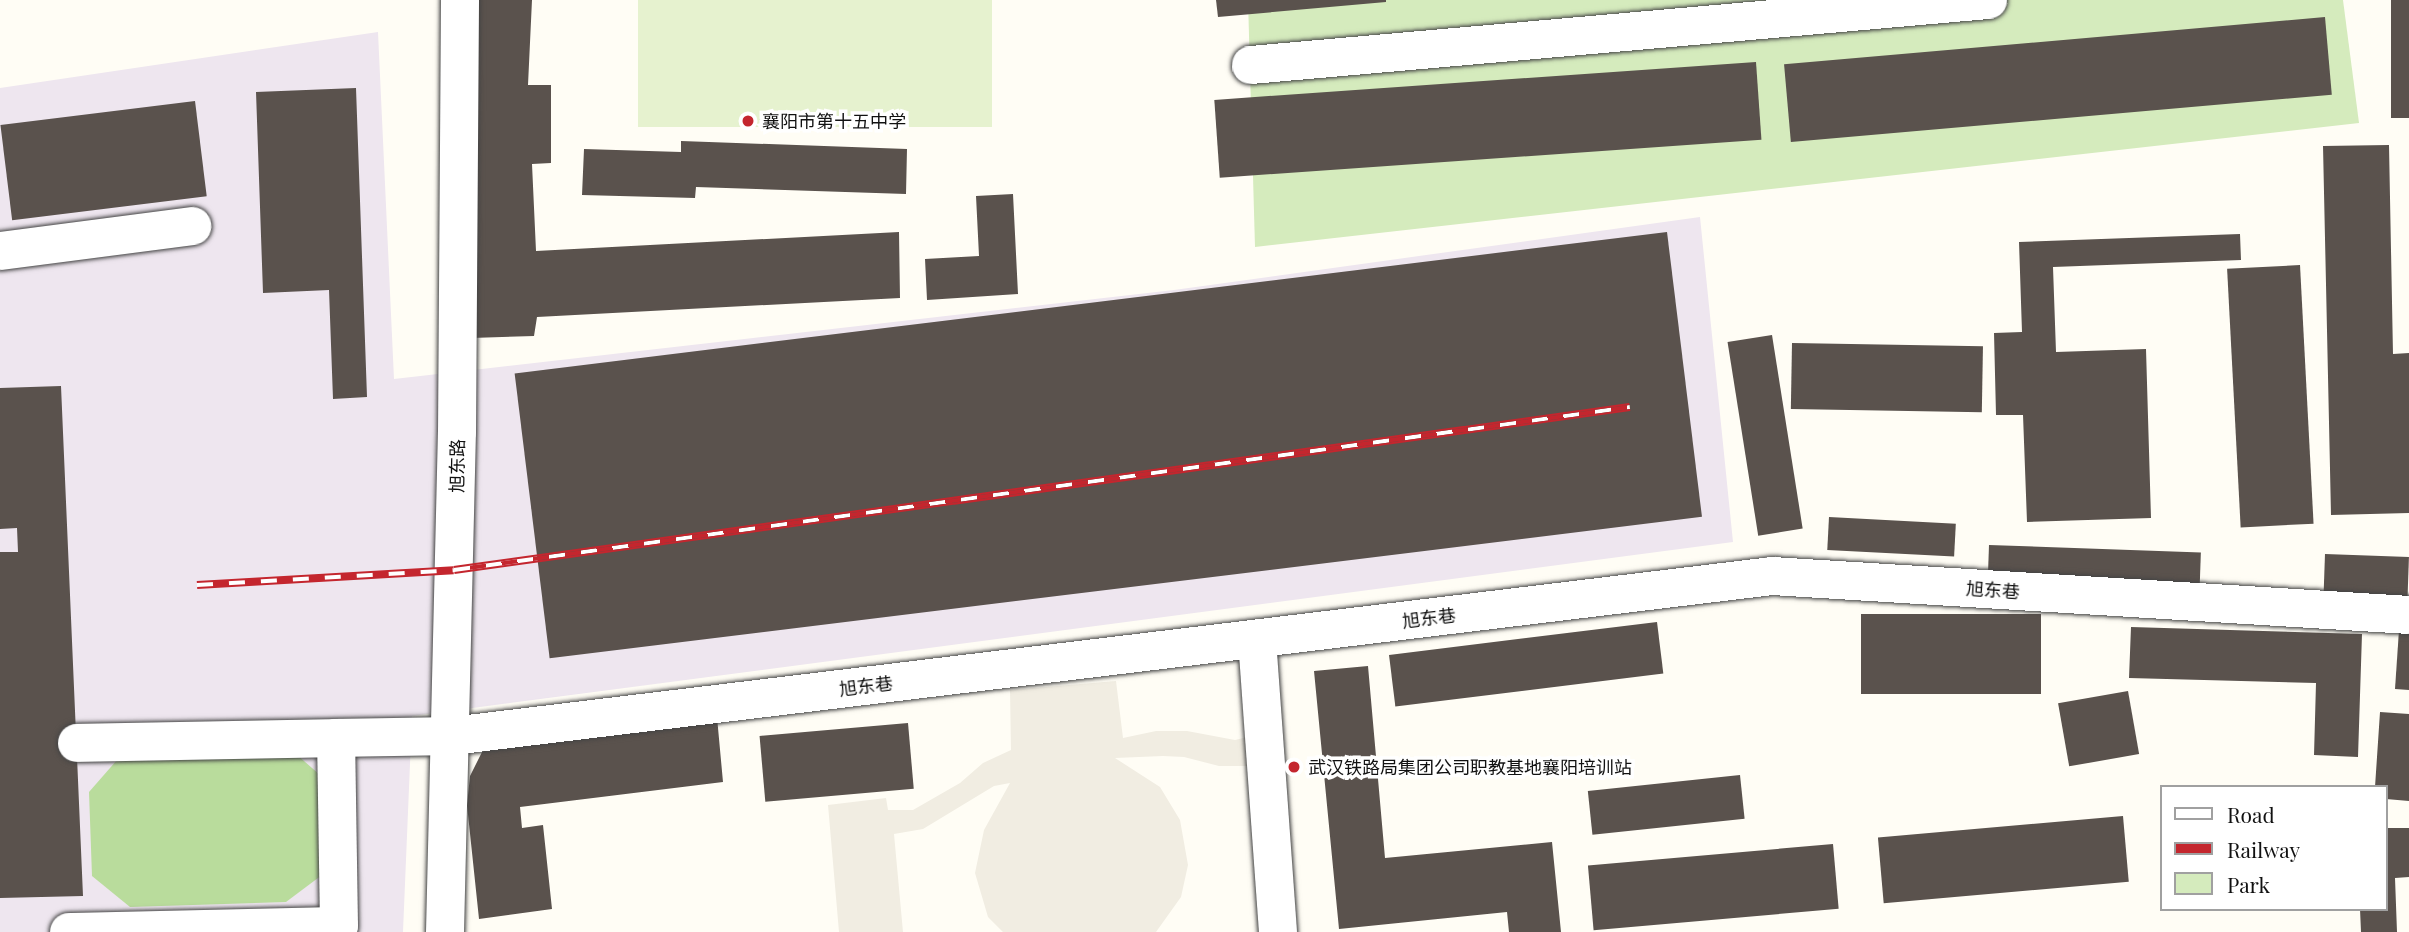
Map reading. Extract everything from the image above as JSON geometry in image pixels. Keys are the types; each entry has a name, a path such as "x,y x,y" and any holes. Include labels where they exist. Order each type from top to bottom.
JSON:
{"street":[{"name":"旭东路","path":"445,932 452,736 460,0"},
{"path":"1251,65 1987,0"},
{"path":"0,251 192,226"},
{"name":"旭东巷","path":"77,743 452,736 1772,576 2409,615"},
{"path":"1257,639 1278,932"},
{"path":"69,932 339,926 336,738"}],"shaded area":[{"path":"378,32 394,379 1174,290 1700,217 1733,542 412,716 403,932 0,932 0,88"},
{"path":"1116,681 1123,738 1156,731 1187,731 1235,740 1264,733 1266,766 1219,766 1184,757 1115,758 1160,787 1180,820 1188,865 1181,897 1156,932 1003,932 988,917 975,873 984,830 1010,783 994,786 923,829 894,834 903,932 839,932 828,805 886,798 888,810 913,810 960,783 983,763 1011,750 1010,690"}],"green space":[{"path":"638,0 992,0 992,127 638,127"},
{"path":"1248,0 2343,0 2359,123 1255,247"},
{"path":"288,747 320,775 322,875 286,902 130,907 92,876 89,792 124,752"}],"building":[{"path":"476,0 532,0 528,85 551,85 551,163 532,164 536,251 899,232 900,298 537,317 534,336 471,338"},
{"path":"1216,0 1386,0 1386,2 1218,17"},
{"path":"2391,0 2409,0 2409,118 2391,118"},
{"path":"2325,17 2332,95 1791,142 1784,64"},
{"path":"1756,62 1761,140 1220,178 1214,100"},
{"path":"356,88 367,397 333,399 329,290 263,293 256,92"},
{"path":"195,101 207,196 12,220 0,125"},
{"path":"681,141 907,149 906,194 696,187 695,198 582,195 584,149 681,152"},
{"path":"2389,145 2393,354 2409,353 2409,513 2331,515 2323,146"},
{"path":"1013,194 1018,294 927,300 925,259 979,256 976,196"},
{"path":"1667,232 1702,517 550,658 515,373"},
{"path":"2240,234 2241,260 2053,267 2056,352 2146,349 2151,518 2027,522 2023,415 1996,415 1994,333 2022,332 2019,242"},
{"path":"2300,265 2314,524 2241,527 2227,269"},
{"path":"1772,335 1803,529 1758,536 1728,342"},
{"path":"1792,343 1983,346 1982,412 1791,409"},
{"path":"61,386 83,896 0,898 0,552 18,552 17,528 0,529 0,388"},
{"path":"1829,517 1956,524 1954,557 1827,550"},
{"path":"1989,545 2201,552 2199,594 1988,587"},
{"path":"2325,554 2409,557 2407,599 2324,596"},
{"path":"1861,614 2041,614 2041,694 1861,694"},
{"path":"1657,622 1663,674 1395,707 1389,655"},
{"path":"2131,627 2362,634 2358,757 2314,755 2316,683 2129,678"},
{"path":"2399,630 2409,631 2409,690 2395,689"},
{"path":"1368,666 1385,858 1552,842 1561,932 1509,932 1507,912 1339,929 1314,671"},
{"path":"2128,691 2139,754 2069,766 2058,703"},
{"path":"2380,712 2409,714 2409,801 2388,799 2388,785 2375,785"},
{"path":"717,717 723,782 520,807 522,828 543,825 552,909 479,919 467,805 470,776 482,752 507,740"},
{"path":"908,723 914,789 765,802 760,736"},
{"path":"1740,775 1745,819 1592,835 1588,791"},
{"path":"2123,816 2129,882 1884,903 1878,837"},
{"path":"2388,828 2409,828 2409,877 2395,878 2397,932 2361,932 2360,911 2388,911"},
{"path":"1833,844 1839,909 1594,930 1588,865"}],"railway":[{"path":"197,585 454,570 1630,407"}],"place":[{"name":"襄阳市第十五中学","path":"748,121"},
{"name":"武汉铁路局集团公司职教基地襄阳培训站","path":"1294,767"}]}
